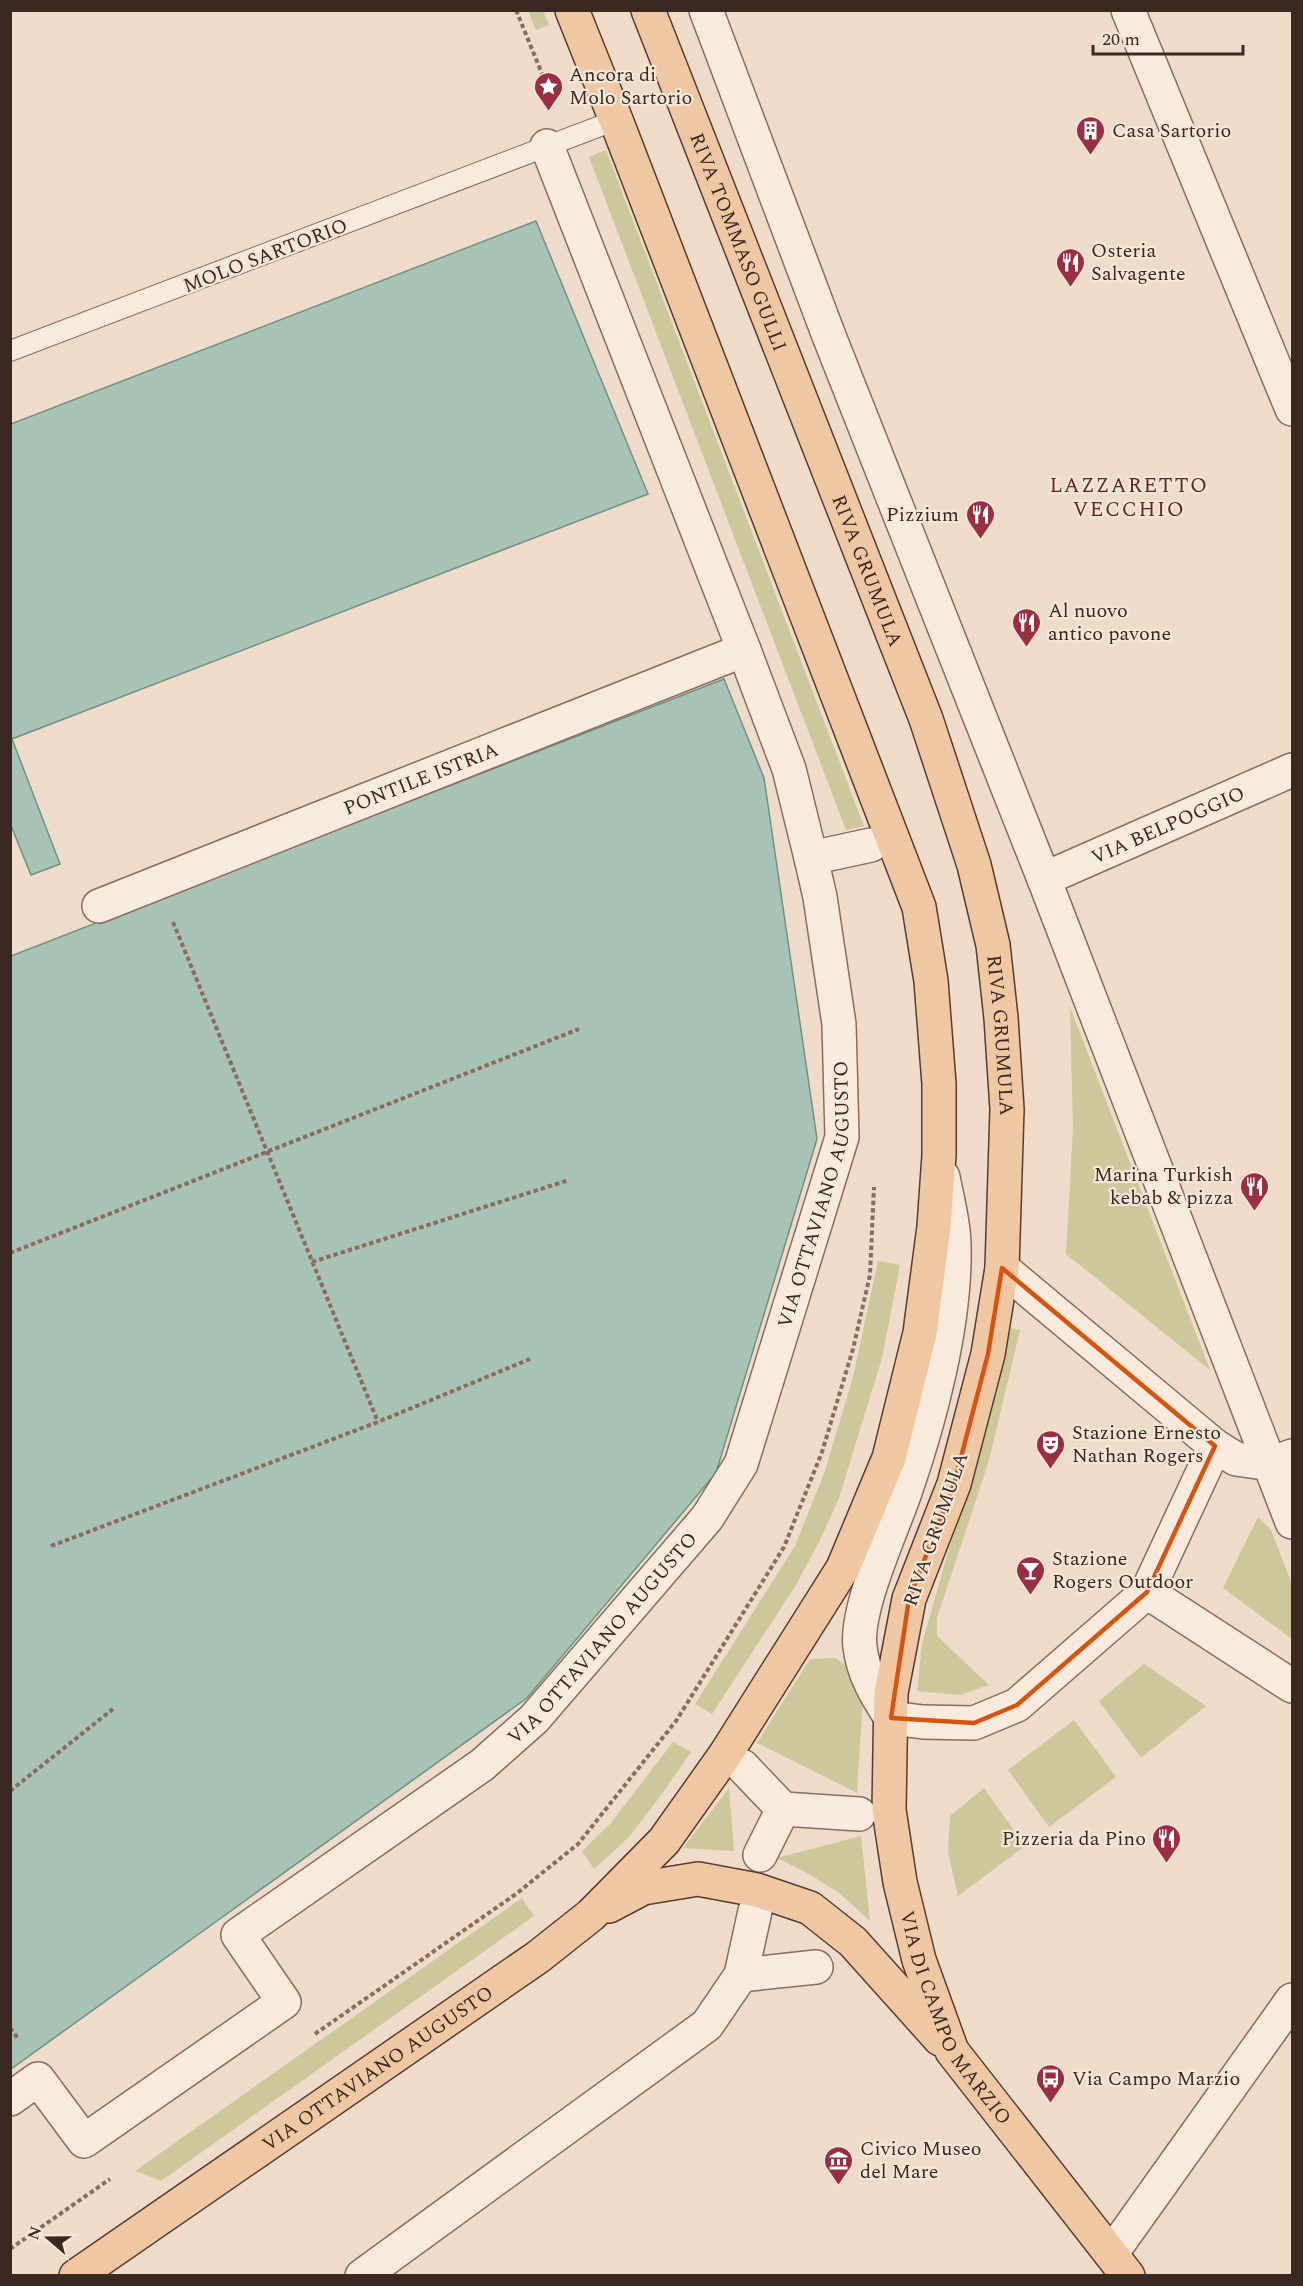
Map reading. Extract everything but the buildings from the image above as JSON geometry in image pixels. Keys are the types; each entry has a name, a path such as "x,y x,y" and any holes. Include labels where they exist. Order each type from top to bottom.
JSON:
{"main road":[{"path":"572,10 919,907 931,981 939,1084 939,1155"},
{"name":"RIVA TOMMASO GULLI","path":"648,10 789,373"},
{"name":"RIVA GRUMULA","path":"789,373 926,719 974,865 993,945 1007,1109 1002,1268 988,1354 954,1484 909,1599 891,1693 891,1718"},
{"name":"VIA OTTAVIANO AUGUSTO","path":"76,2276 538,1957 591,1915 671,1831 725,1755 843,1568 889,1458 920,1333 934,1227 939,1155"},
{"name":"VIA DI CAMPO MARZIO","path":"891,1718 889,1810 900,1882 918,1960 952,2051 1120,2265"},
{"path":"591,1915 643,1888 698,1879 757,1890 810,1908 853,1942 952,2051"}],"street":[{"path":"706,10 829,336 1044,879 1282,1460 1293,1522"},
{"path":"1128,10 1293,409"},
{"path":"545,147 655,421 789,769 811,858 871,845"},
{"name":"PONTILE ISTRIA","path":"99,906 744,650"},
{"name":"VIA BELPOGGIO","path":"1044,879 1293,770"},
{"name":"VIA OTTAVIANO AUGUSTO","path":"10,2099 38,2079 84,2142 284,2002 238,1935 482,1765 534,1719 707,1518 741,1464 842,1137 839,1024 820,897 811,858"},
{"path":"939,1155 954,1242 953,1285 939,1374 905,1492 878,1563 863,1614 859,1647 870,1686 891,1718 923,1722 974,1723 1017,1705 1147,1592 1215,1446"},
{"path":"1002,1268 1215,1446 1236,1459 1282,1460"},
{"path":"1147,1592 1293,1686"},
{"path":"742,1766 783,1809 859,1814"},
{"path":"760,1856 783,1809"},
{"path":"362,2276 707,2025 741,1975 755,1911"},
{"path":"741,1975 816,1967"},
{"path":"1120,2265 1293,2000"}],"lane":[{"path":"545,147 616,120"},
{"name":"MOLO SARTORIO","path":"10,351 545,147"}],"path":[{"path":"516,10 545,147"},
{"path":"171,918 378,1422"},
{"path":"10,1252 579,1029"},
{"path":"312,1262 568,1180"},
{"path":"516,1894 578,1844 676,1721 784,1547 822,1452 852,1349 870,1275 874,1191"},
{"path":"51,1546 378,1422 530,1359"},
{"path":"10,1791 113,1709"}],"highlighted area":[{"path":"1002,1268 1215,1446 1147,1592 1017,1705 974,1723 891,1718 909,1599 954,1484 988,1354"}],"shaded area":[{"path":"528,11 543,11 549,25 536,30"},
{"path":"606,150 864,826 846,830 589,157"},
{"path":"536,221 648,494 12,739 60,864 31,875 10,823 11,424"},
{"path":"724,679 764,778 817,1139 716,1473 527,1698 11,2069 11,956"},
{"path":"1070,1007 1210,1370 1066,1254 1073,1129"},
{"path":"878,1261 900,1265 882,1358 839,1498 796,1585 712,1714 695,1704 795,1546 825,1471 853,1377"},
{"path":"1010,1328 1020,1330 989,1460 937,1618 937,1636 989,1685 960,1695 917,1691 922,1644 948,1552 979,1459"},
{"path":"1258,1517 1271,1530 1292,1584 1292,1639 1223,1588"},
{"path":"836,1658 853,1672 863,1697 857,1793 757,1743 810,1659"},
{"path":"1144,1664 1206,1706 1141,1758 1099,1701"},
{"path":"1074,1720 1116,1777 1049,1827 1008,1770"},
{"path":"673,1742 691,1752 628,1838 594,1869 582,1851 610,1824"},
{"path":"729,1788 734,1851 683,1848"},
{"path":"984,1788 1025,1846 958,1896 948,1852 950,1816"},
{"path":"861,1836 870,1921 839,1893 777,1858"},
{"path":"522,1898 534,1916 161,2181 135,2171"}],"place":[{"name":"Ancora di Molo Sartorio","path":"548,112"},
{"name":"Casa Sartorio","path":"1091,156"},
{"name":"Osteria Salvagente","path":"1070,288"},
{"name":"Pizzium","path":"980,540"},
{"name":"Al nuovo antico pavone","path":"1027,648"},
{"name":"Marina Turkish kebab & pizza","path":"1254,1212"},
{"name":"Stazione Ernesto Nathan Rogers","path":"1051,1470"},
{"name":"Stazione Rogers Outdoor","path":"1031,1596"},
{"name":"Pizzeria da Pino","path":"1167,1864"},
{"name":"Via Campo Marzio","path":"1051,2104"},
{"name":"Civico Museo del Mare","path":"839,2186"}],"district":[{"name":"LAZZARETTO VECCHIO","path":"1129,497"}]}
